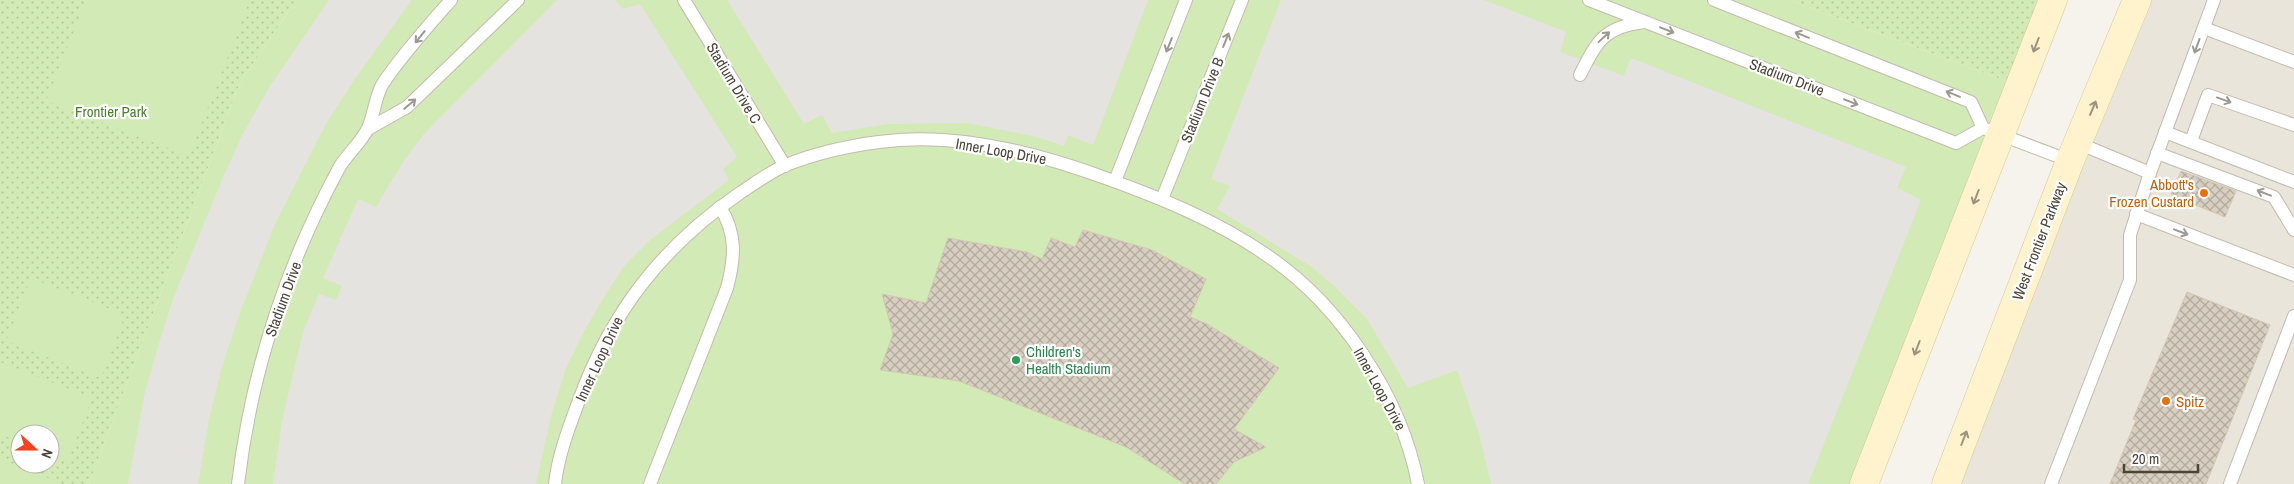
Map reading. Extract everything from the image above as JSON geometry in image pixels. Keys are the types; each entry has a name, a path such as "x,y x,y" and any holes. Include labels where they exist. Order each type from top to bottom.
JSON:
{"street":[{"path":"1864,484 1992,131 2053,0"},
{"name":"West Frontier Parkway","path":"1946,484 2074,152 2137,0"}],"lane":[{"name":"Stadium Drive","path":"238,484 248,415 275,317 290,274 336,175 368,129 382,86 451,0"},
{"name":"Stadium Drive","path":"368,129 407,107 518,0"},
{"name":"Stadium Drive C","path":"684,0 785,166"},
{"path":"1115,181 1186,0"},
{"name":"Stadium Drive B","path":"1162,199 1242,0"},
{"name":"Stadium Drive","path":"1589,0 1956,143 1992,131"},
{"path":"1714,0 1971,102 1992,131 2150,173"},
{"path":"2051,484 2130,280 2130,235 2136,214 2214,0"},
{"path":"1580,75 1593,48 1603,36 1613,29 1624,25 1645,22"},
{"path":"2204,28 2294,62"},
{"path":"2191,141 2208,95 2294,125"},
{"path":"2165,132 2294,182"},
{"name":"Inner Loop Drive","path":"555,484 562,446 585,383 620,313 665,256 720,207 785,166 826,152 883,141 959,142 1030,154 1074,166 1162,199 1224,229 1267,255 1293,276 1328,309 1368,361 1404,434 1418,484"},
{"path":"2157,153 2274,197 2294,230"},
{"path":"650,484 727,288 734,254 730,222 720,207"},
{"path":"2136,214 2294,275"},
{"path":"2230,484 2294,316"}],"shaded area":[{"path":"329,0 412,0 354,80 326,124 275,224 239,315 221,370 209,420 198,484 128,484 144,396 158,346 173,299 222,180 242,135 270,86"},
{"path":"557,0 615,0 623,9 640,4 737,157 723,169 729,180 650,240 624,266 601,302 566,368 551,416 536,484 273,484 282,421 303,332 319,294 336,300 342,286 323,278 358,199 376,207 403,162 424,134"},
{"path":"727,0 1148,0 1093,145 1068,135 1064,146 1037,137 968,123 888,124 832,133 822,115 804,124"},
{"path":"1281,0 1484,0 1566,32 1560,52 1624,76 1631,58 1906,167 1897,188 1921,200 1808,484 1491,484 1479,434 1457,370 1408,388 1367,319 1334,286 1312,267 1217,209 1230,186 1211,179"},
{"path":"2140,0 2294,0 2294,484 1949,484"}],"green space":[{"name":"Frontier Park","path":"0,0 296,0 239,85 89,484 0,484"},
{"path":"86,0 250,0 189,156 46,101"},
{"path":"296,0 1790,0 2016,85 1861,484 89,484 239,85"},
{"path":"1790,0 2048,0 2016,85"},
{"path":"31,278 125,315 101,378 6,341"},
{"path":"0,362 92,398 68,461 60,458 60,424 10,424 10,438 0,434"},
{"path":"0,459 10,463 10,474 38,474 61,483 61,484 0,484"}],"building":[{"name":"Abbott's Frozen Custard","path":"2181,171 2236,191 2225,217 2171,195"},
{"path":"1083,230 1152,250 1206,279 1190,317 1207,324 1279,368 1234,429 1266,447 1234,462 1216,484 1185,484 1126,447 959,381 880,370 893,334 882,294 926,303 948,238 1027,252 1042,259 1051,238 1075,247"},
{"path":"2187,292 2270,325 2206,484 2110,484 2136,420 2133,419"}],"place":[{"name":"Abbott's Frozen Custard","path":"2204,193"},
{"name":"Children's Health Stadium","path":"1016,360"},
{"name":"Spitz","path":"2166,401"}]}
